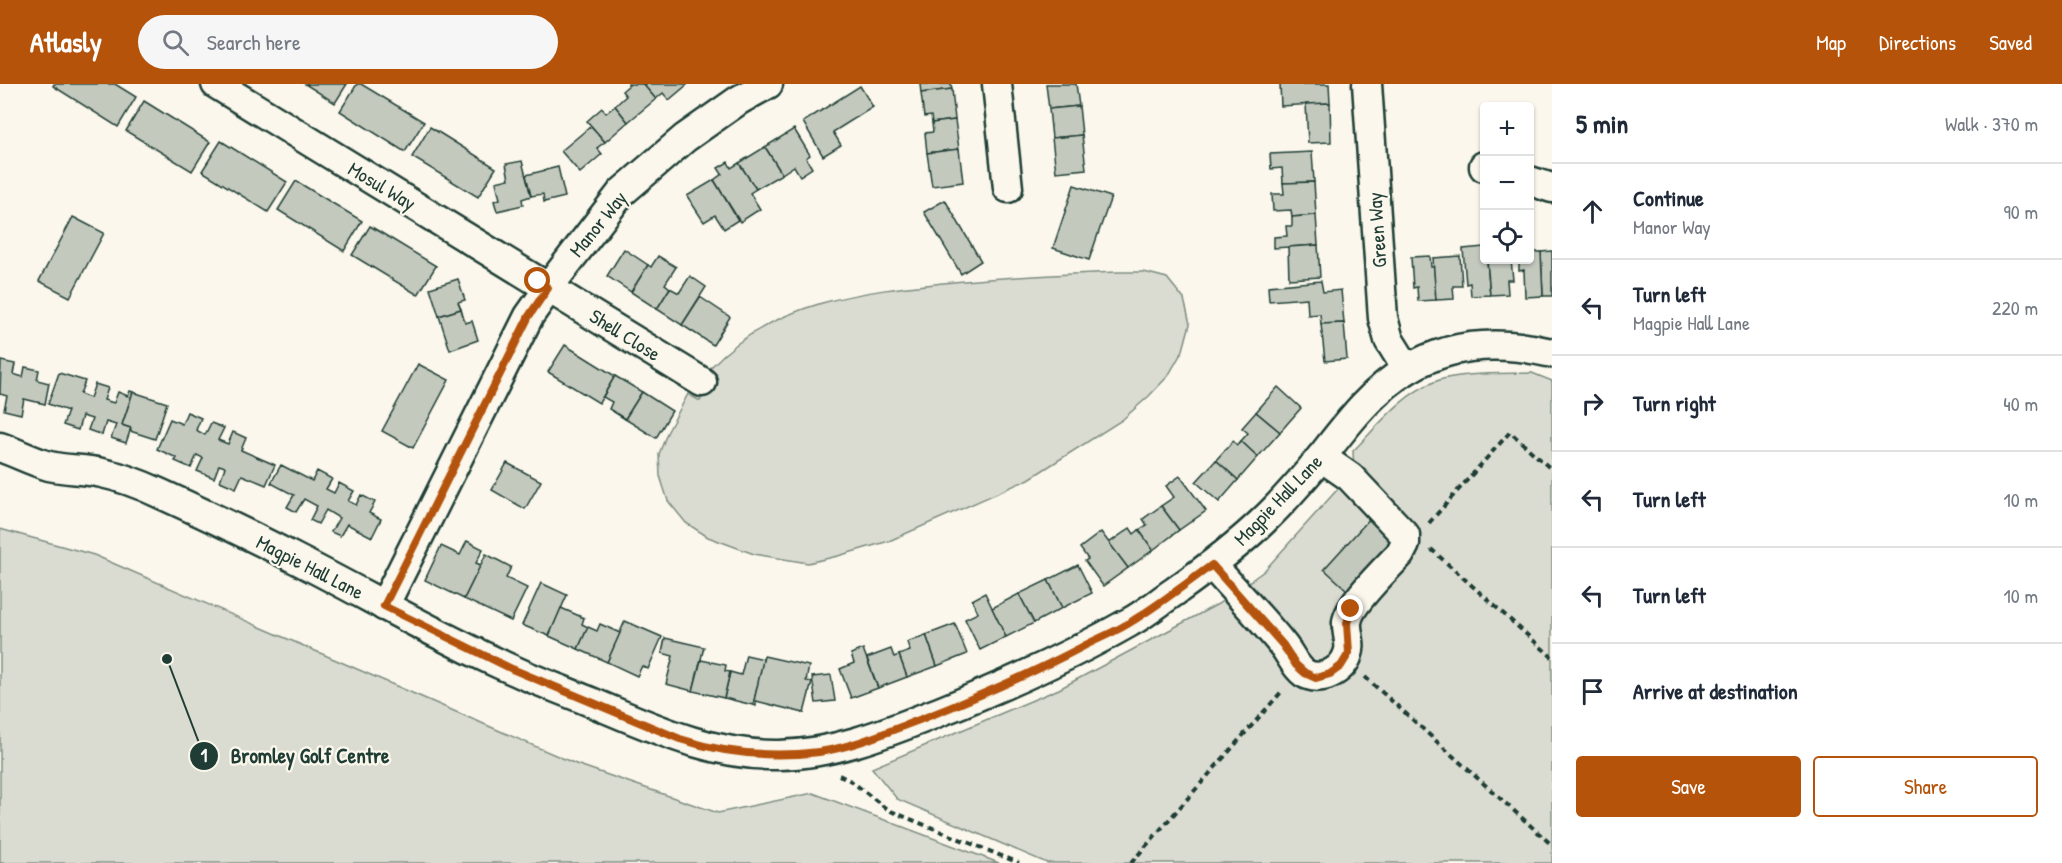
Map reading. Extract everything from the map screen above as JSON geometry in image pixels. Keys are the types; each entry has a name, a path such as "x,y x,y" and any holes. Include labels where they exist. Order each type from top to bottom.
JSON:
{"street":[{"name":"Mosul Way","path":"216,84 548,288"},
{"name":"Manor Way","path":"384,606 529,316 548,288 622,192 735,92 768,84"},
{"path":"997,84 1008,188"},
{"name":"Green Way","path":"1367,84 1383,318 1389,340 1407,369"},
{"path":"1534,182 1552,188"},
{"name":"Shell Close","path":"548,288 702,382"},
{"name":"Magpie Hall Lane","path":"0,447 27,459 54,467 105,473 153,490 292,556 384,606 512,669 680,739 705,747 757,755 822,752 872,737 991,691 1134,621 1212,565 1249,534 1275,509 1378,390 1407,369 1446,351 1469,347 1521,346 1552,353"},
{"path":"1212,565 1305,673 1316,678 1330,674 1341,666 1349,653 1347,623 1351,609 1400,554 1411,538 1405,535 1398,525 1350,477 1321,457"}],"path":[{"path":"1552,470 1509,432 1411,538 1552,657"},
{"path":"1345,659 1552,845"},
{"path":"1131,863 1300,669"},
{"path":"822,752 831,772 851,781 888,810 1019,863"}],"shaded area":[{"path":"1144,272 1167,278 1184,299 1190,324 1183,350 1168,376 1122,420 1029,479 889,541 808,563 754,554 708,537 686,523 668,501 660,476 659,454 667,433 688,394 700,401 717,374 709,369 734,346 762,328 791,314 854,295 953,282"},
{"path":"1532,373 1552,381 1552,863 1047,863 897,799 872,768 1059,689 1218,604 1264,571 1354,471 1353,451 1390,412 1422,388 1434,382 1456,377"},
{"path":"0,529 94,555 576,764 718,813 813,793 999,863 0,863"}],"building":[{"path":"54,84 115,84 136,97 118,127 53,86"},
{"path":"305,84 347,84 335,103"},
{"path":"357,84 361,84 424,122 405,152 340,111"},
{"path":"628,84 643,84 656,99 628,122 615,106 626,96 622,91"},
{"path":"643,84 688,84 669,100 663,93 656,99"},
{"path":"920,84 951,84 952,89 921,93"},
{"path":"1046,84 1076,84 1079,106 1049,109"},
{"path":"1280,84 1329,84 1330,103 1281,106"},
{"path":"860,86 873,107 833,132 841,145 823,156 803,122"},
{"path":"952,89 955,120 932,123 931,116 924,117 921,93"},
{"path":"144,101 210,142 192,171 126,131"},
{"path":"1330,103 1331,142 1308,143 1306,104"},
{"path":"615,106 628,122 605,142 587,121 602,108 606,113"},
{"path":"1079,106 1082,135 1052,138 1049,109"},
{"path":"955,120 959,149 927,153 925,133 933,132 932,123"},
{"path":"591,126 605,142 597,148 602,154 580,173 561,151"},
{"path":"430,127 496,168 478,197 412,157"},
{"path":"794,129 810,155 806,158 812,168 800,176 794,166 782,174 765,147"},
{"path":"1082,135 1086,169 1056,172 1052,138"},
{"path":"221,141 287,182 268,212 202,171"},
{"path":"765,147 782,174 756,189 739,163"},
{"path":"959,149 963,182 932,186 927,153"},
{"path":"1312,152 1314,182 1283,183 1282,168 1271,169 1270,154"},
{"path":"522,161 531,196 522,199 523,205 497,211 494,201 500,199 496,182 509,179 506,164"},
{"path":"728,162 731,168 739,163 756,189 750,193 760,209 740,222 714,180 722,174 718,168"},
{"path":"558,167 565,197 544,202 543,194 531,196 526,175"},
{"path":"714,180 738,220 724,229 715,215 704,222 687,196"},
{"path":"296,181 362,221 344,251 278,210"},
{"path":"1314,182 1316,215 1292,217 1291,210 1273,211 1272,194 1284,194 1283,183"},
{"path":"1074,185 1111,197 1089,260 1053,248"},
{"path":"945,200 981,261 961,274 924,212"},
{"path":"1316,215 1318,245 1274,248 1274,237 1287,236 1286,226 1292,226 1292,217"},
{"path":"73,217 104,233 70,297 39,281"},
{"path":"370,226 436,266 418,295 352,255"},
{"path":"1318,245 1320,277 1289,279 1288,247"},
{"path":"1480,247 1480,264 1487,264 1490,295 1471,296 1470,283 1466,284 1463,249"},
{"path":"624,249 648,265 631,292 607,276"},
{"path":"1552,251 1552,296 1543,296 1541,252"},
{"path":"1534,252 1541,252 1543,296 1525,297 1524,270 1519,271 1519,264 1534,264"},
{"path":"658,256 676,267 665,284 670,288 657,309 631,292 648,265 651,267"},
{"path":"1430,256 1431,267 1434,267 1436,300 1418,301 1417,287 1413,288 1411,257"},
{"path":"1460,256 1462,286 1453,286 1454,299 1436,300 1433,258"},
{"path":"1487,264 1511,264 1513,280 1507,280 1508,294 1490,295"},
{"path":"690,276 706,287 682,325 657,309 670,288 679,293"},
{"path":"458,279 465,300 458,302 461,309 439,316 430,288"},
{"path":"1321,281 1323,292 1341,290 1344,323 1321,324 1320,314 1308,315 1307,298 1269,301 1268,286"},
{"path":"700,297 730,317 713,345 682,325"},
{"path":"461,309 465,323 472,321 478,340 450,350 439,316"},
{"path":"1344,323 1347,359 1325,361 1321,324"},
{"path":"565,345 615,376 599,403 548,372"},
{"path":"1,361 15,364 13,374 23,377 25,367 39,370 37,380 49,383 45,404 24,399 21,414 4,410 7,396 0,394"},
{"path":"418,364 449,380 413,448 382,431"},
{"path":"59,373 85,381 80,394 90,398 95,384 108,388 104,400 114,403 118,392 128,396 130,391 133,392 122,425 131,428 126,443 111,438 116,425 106,422 102,435 88,430 92,419 82,416 78,430 63,425 68,411 48,404"},
{"path":"615,376 642,392 625,419 609,409 612,402 603,397"},
{"path":"1278,387 1301,408 1280,432 1256,412"},
{"path":"133,392 167,403 155,439 130,431 131,428 122,425"},
{"path":"642,392 672,411 656,438 625,419"},
{"path":"187,412 201,418 196,430 205,435 211,423 224,428 218,440 228,444 233,432 246,438 241,450 275,465 266,485 242,475 236,488 220,481 225,467 219,465 214,478 197,471 203,458 197,455 191,468 175,461 177,458 157,449 170,419 182,424"},
{"path":"1256,412 1280,432 1258,457 1241,441 1248,433 1242,428"},
{"path":"1233,441 1237,445 1241,441 1258,457 1238,480 1216,460"},
{"path":"1216,460 1238,480 1219,502 1196,482"},
{"path":"507,463 541,481 525,509 492,490"},
{"path":"281,465 312,481 317,471 332,479 326,489 334,493 339,483 354,491 348,501 356,505 361,495 375,502 369,513 381,519 372,537 347,524 340,536 331,532 339,518 326,510 318,524 310,520 317,506 304,499 296,512 287,507 294,495 271,483"},
{"path":"1180,476 1206,511 1179,530 1161,506 1174,497 1166,486"},
{"path":"1161,506 1179,530 1153,550 1139,530 1147,525 1143,519"},
{"path":"1373,515 1396,537 1347,590 1324,569"},
{"path":"1130,528 1134,534 1139,530 1153,550 1128,568 1109,543"},
{"path":"1101,532 1128,568 1103,586 1085,561 1088,559 1080,548"},
{"path":"467,541 483,549 476,563 481,565 464,599 425,580 441,546 460,555"},
{"path":"486,554 511,567 506,578 527,588 511,621 464,599"},
{"path":"1078,565 1092,593 1062,608 1048,580"},
{"path":"1048,580 1062,608 1034,623 1019,594"},
{"path":"541,583 567,595 549,636 522,625"},
{"path":"985,593 1006,637 980,650 965,619 978,613 972,600"},
{"path":"1019,594 1034,623 1006,637 992,608"},
{"path":"561,608 584,618 582,624 588,627 578,649 549,636"},
{"path":"625,621 662,637 648,669 642,666 637,676 607,662"},
{"path":"600,624 620,633 607,662 578,649 588,627 597,631"},
{"path":"955,624 967,654 937,666 926,635"},
{"path":"926,635 937,666 907,677 899,655 910,651 907,642"},
{"path":"665,638 704,647 693,691 666,684 673,656 662,653"},
{"path":"863,649 878,688 851,698 840,669 854,663 851,654"},
{"path":"891,649 894,657 899,655 907,677 878,688 867,658"},
{"path":"746,655 764,659 753,705 724,698 730,672 741,675"},
{"path":"764,656 809,666 806,681 812,682 804,713 756,701 756,706 753,705"},
{"path":"701,660 726,665 725,671 730,672 724,698 693,691"},
{"path":"831,675 835,701 816,703 812,677"}],"place":[{"name":"Bromley Golf Centre","path":"167,659"}],"route":[{"path":"538,281 548,288 529,316 384,606 512,669 680,739 730,752 784,755 822,752 872,737 991,691 1049,664 1134,621 1212,565 1283,645 1296,665 1305,673 1316,678 1330,674 1341,666 1349,653 1347,623 1351,609"}]}
